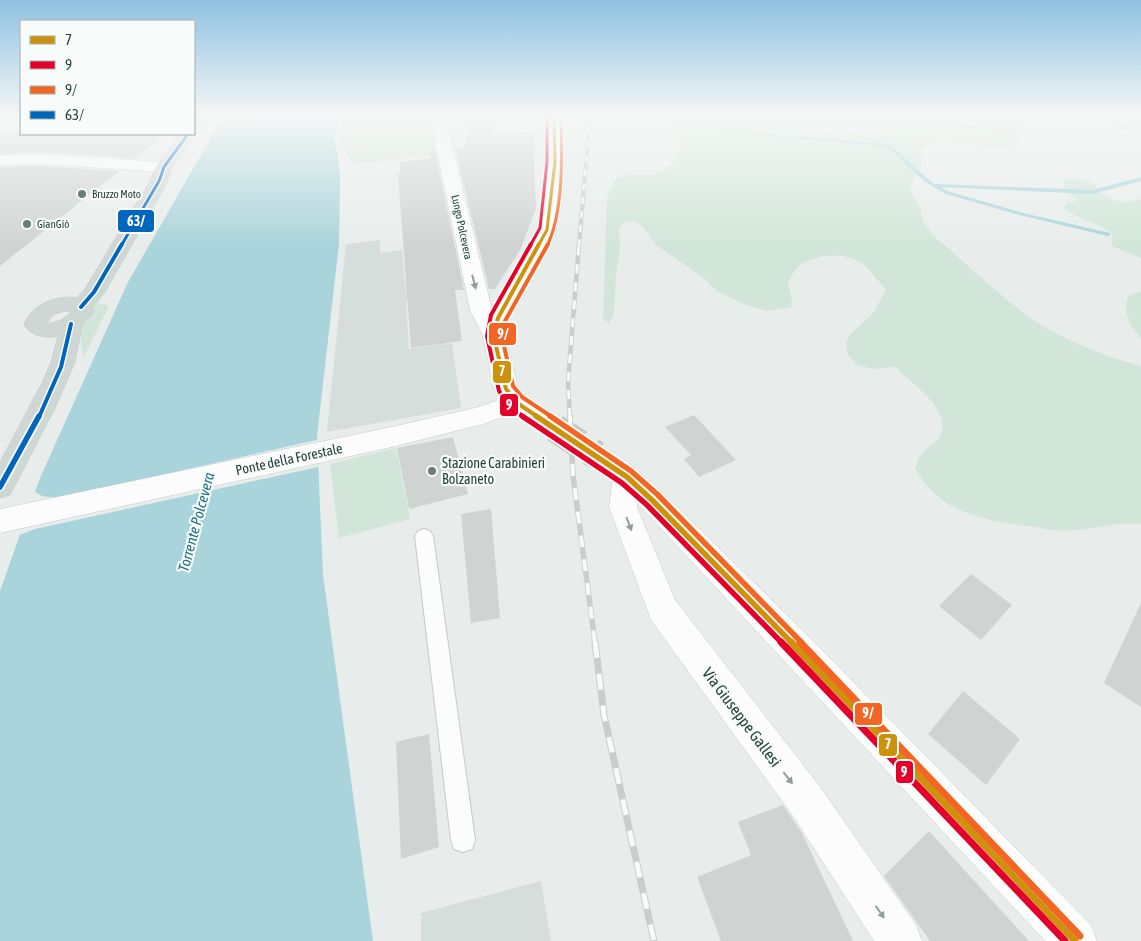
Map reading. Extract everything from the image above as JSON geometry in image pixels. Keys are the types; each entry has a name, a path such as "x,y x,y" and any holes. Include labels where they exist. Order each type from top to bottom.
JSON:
{"main road":[{"path":"0,160 41,159 164,167"},
{"path":"0,487 54,383 75,316 159,181 164,167 170,159"},
{"name":"Lungo Polcevera","path":"447,159 481,310 494,337 506,389 517,403"},
{"path":"494,337 498,318 547,230 555,159"},
{"path":"517,403 555,428"},
{"name":"Ponte della Forestale","path":"14,518 483,416 517,403"},
{"path":"596,455 627,476 803,655 1075,941"},
{"name":"Via Giuseppe Gallesi","path":"627,476 623,507 662,609 807,802 900,941"}],"lane":[{"path":"424,536 463,840"}],"shaded area":[{"path":"380,240 380,253 402,250 405,286 452,280 455,295 406,302 409,349 452,343 461,408 327,432 346,244"},
{"path":"541,881 551,941 421,941 421,913"}],"green space":[{"path":"351,159 402,159 354,164"},
{"path":"675,159 921,159 921,168 909,187 921,210 923,222 934,236 990,286 1037,322 1081,345 1141,366 1141,524 1131,523 1064,531 1050,530 977,516 949,504 936,495 915,468 922,453 940,436 942,424 936,407 897,367 874,369 857,365 848,355 846,343 850,335 873,313 886,290 865,266 851,258 825,256 802,264 788,282 792,299 791,307 766,311 741,303 717,291 701,276 656,245 642,226 633,221 623,223 619,229 620,250 616,274 614,315 609,323 603,319 607,197 615,180 621,175 654,175 672,164"},
{"path":"1071,179 1092,183 1107,197 1116,201 1126,202 1141,199 1141,258 1112,246 1112,233 1064,208 1067,203 1077,201 1064,187 1062,181"},
{"path":"1141,291 1141,339 1130,324 1126,307 1129,295"},
{"path":"94,302 109,306 83,359 80,330"},
{"path":"396,448 410,519 339,538 330,464"}],"water":[{"name":"Torrente Polcevera","path":"199,159 338,159 340,174 339,244 317,436 323,575 373,941 0,941 0,591 40,478 128,282"}],"pier":[{"path":"317,440 318,467 35,529 19,535 35,492 42,496 58,498"}],"building":[{"path":"437,159 464,290 455,290 462,341 411,348 398,174 401,174 399,162"},
{"path":"458,159 534,159 536,209 520,250 495,289 489,289"},
{"name":"GianGiò","path":"41,166 119,171 0,266 0,167"},
{"path":"694,415 736,460 699,477 684,459 691,455 665,427"},
{"name":"Stazione Carabinieri Bolzaneto","path":"453,437 468,494 409,509 397,448"},
{"path":"491,509 500,618 471,623 461,514"},
{"path":"971,574 1012,605 981,640 939,606"},
{"path":"1141,603 1141,707 1104,683"},
{"path":"963,691 1020,739 986,785 928,734"},
{"path":"429,734 439,847 401,859 396,742"},
{"path":"783,805 802,833 853,941 721,941 697,877 751,855 738,822"},
{"path":"929,831 1029,941 930,941 884,876"}],"waterway":[{"path":"903,159 927,181 948,193 1022,214 1108,234"},
{"path":"936,185 1092,192 1141,179"}],"tunnel":[{"path":"555,428 596,455"}],"railway":[{"path":"579,246 586,159"},
{"path":"570,417 568,383 579,244"},
{"path":"570,416 573,475 595,643"},
{"path":"595,642 604,715 654,941"}],"transit line":[{"name":"63/","path":"81,307 94,292 170,159"},
{"name":"9","path":"547,159 540,228 491,315 487,336 499,391 512,409 622,483 647,505 798,660 1065,941"},
{"name":"7","path":"555,159 547,230 498,318 494,337 506,389 517,403 627,477 652,500 803,655 1075,941"},
{"name":"9/","path":"562,159 554,232 505,321 502,337 513,386 522,397 631,471 657,494 1080,936"},
{"name":"63/","path":"0,487 33,429 53,388 67,346 71,324"}],"place":[{"name":"Bruzzo Moto","path":"82,194"},
{"name":"GianGiò","path":"27,224"},
{"name":"Stazione Carabinieri Bolzaneto","path":"432,471"}]}
